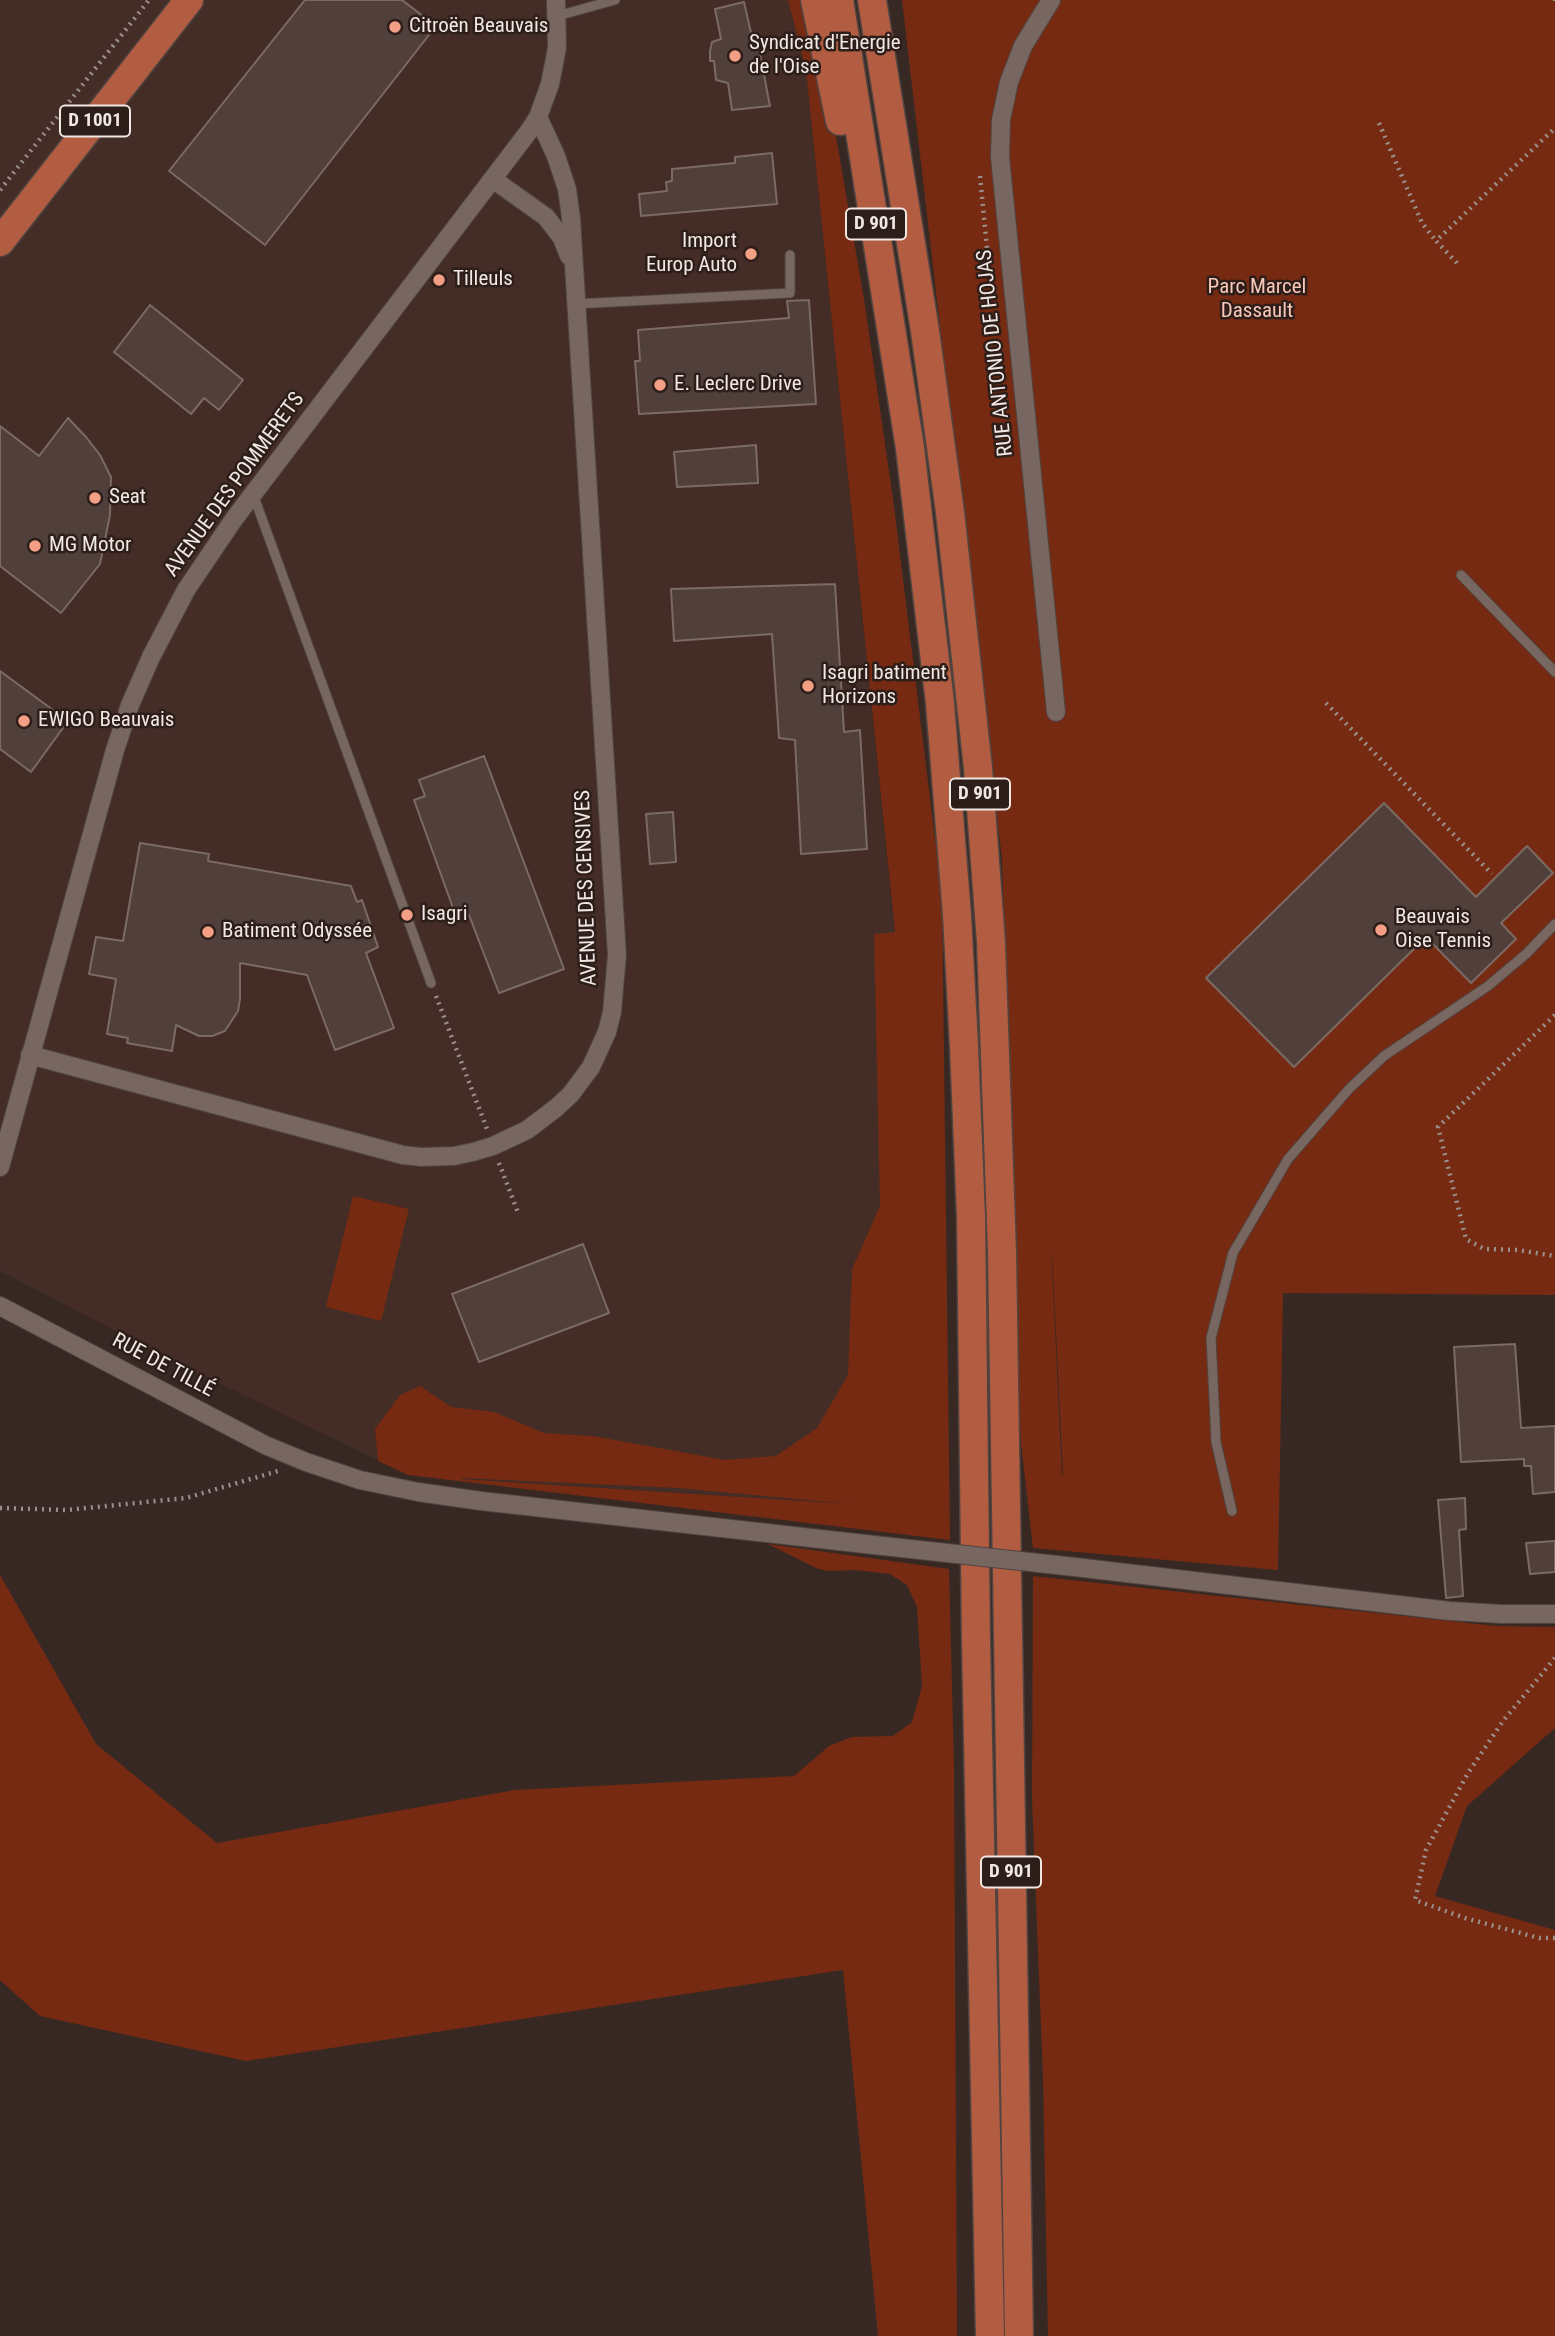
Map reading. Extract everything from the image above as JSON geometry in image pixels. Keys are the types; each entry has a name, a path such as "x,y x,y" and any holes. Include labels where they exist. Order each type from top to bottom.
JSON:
{"main road":[{"name":"D 1001","path":"0,220 172,0"},
{"name":"D 1001","path":"0,242 189,0"},
{"path":"815,0 829,60 875,318 910,448"},
{"name":"D 901","path":"839,0 910,448 931,617 947,789 968,1122 989,2336"},
{"name":"D 901","path":"872,0 935,394 956,559 978,768 991,942 1002,1264 1019,2336"},
{"path":"891,0 901,180"}],"street":[{"name":"RUE ANTONIO DE HOJAS","path":"1051,0 1023,46 1009,82 1001,120 1000,157 1056,712"},
{"name":"AVENUE DES POMMERETS","path":"0,1167 115,750 130,705 173,612 252,493 494,180 538,117 551,84 557,48 557,8"},
{"name":"AVENUE DES CENSIVES","path":"30,1055 403,1155 454,1156 493,1146 542,1120 571,1094 583,1079 607,1032 615,994 617,955 571,218 567,189 551,143 538,117"},
{"name":"AVENUE DES CENSIVES","path":"494,180 546,217 562,238 573,266"},
{"name":"RUE DE TILLÉ","path":"0,1306 244,1435 306,1462 360,1480 462,1499 1450,1611 1555,1614"}],"lane":[{"path":"557,8 615,0"},
{"path":"575,304 790,293 790,255"},
{"path":"252,493 431,983"},
{"path":"1461,575 1555,672"},
{"path":"1232,1511 1216,1442 1211,1338 1233,1253 1288,1159 1349,1089 1384,1056 1497,978 1555,924"}],"path":[{"path":"0,190 149,0"},
{"path":"1379,123 1422,223 1457,263"},
{"path":"1436,242 1555,128"},
{"path":"1326,703 1492,874"},
{"path":"431,983 519,1215"},
{"path":"1555,1015 1438,1127 1466,1239 1484,1249 1517,1250 1555,1256"},
{"path":"0,1508 67,1510 186,1497 306,1462"},
{"path":"1555,1658 1503,1721 1468,1773 1426,1850 1415,1900 1490,1925 1539,1938 1555,1938"}],"shaded area":[{"path":"0,0 789,0 806,70 900,987 906,1508 408,1475 172,1360 0,1271"}],"green space":[{"path":"788,0 808,0 825,72 864,299 894,506 942,896 950,1540 408,1475 378,1461 375,1429 400,1395 420,1386 451,1407 494,1412 544,1433 593,1436 725,1460 776,1456 817,1428 848,1375 852,1269 880,1206 874,934 895,932 806,70","holes":["462,1478 678,1488 850,1504"]},
{"name":"Parc Marcel Dassault","path":"902,0 1555,0 1555,1295 1283,1293 1278,1570 1033,1548 1020,1435 1002,859","holes":["1052,1253 1063,1474 1062,1475"]},
{"path":"353,1196 409,1209 381,1321 326,1307"},
{"path":"768,1544 949,1569 954,1767 957,2336 878,2336 843,1970 246,2061 40,2016 0,1980 0,1575 96,1744 217,1843 515,1790 794,1776 829,1746 852,1737 893,1736 912,1722 922,1686 917,1607 907,1585 890,1574 816,1568"},
{"path":"1033,1576 1496,1626 1555,1627 1555,1728 1467,1806 1435,1896 1555,1930 1555,2336 1048,2336 1043,2079 1032,1799"}],"building":[{"path":"305,0 402,0 436,26 265,245 169,171"},
{"name":"Syndicat d'Energie de l'Oise","path":"744,2 751,33 756,33 770,106 732,110 728,83 716,80 710,51 712,42 721,39 715,9"},
{"path":"772,153 777,204 641,216 639,194 667,191 666,182 672,181 672,169 735,163 735,157"},
{"path":"809,300 816,404 639,414 635,361 640,361 638,330 789,318 787,301"},
{"path":"150,305 243,380 219,410 204,398 191,414 114,352"},
{"path":"68,418 100,455 111,477 110,515 100,564 61,613 0,566 0,426 39,456"},
{"path":"756,445 758,483 677,487 674,452"},
{"name":"Isagri batiment Horizons","path":"835,584 844,732 860,730 867,849 801,854 795,740 779,738 772,634 674,641 671,589"},
{"path":"0,671 68,721 31,772 0,749"},
{"path":"484,756 564,969 499,993 469,915 457,919 414,800 425,796 419,780"},
{"name":"Beauvais Oise Tennis","path":"1384,803 1476,897 1527,846 1553,873 1501,923 1516,939 1471,983 1426,937 1294,1067 1206,978"},
{"path":"673,812 676,862 650,864 646,814"},
{"name":"Batiment Odyssée","path":"140,843 209,854 208,861 351,886 357,902 362,900 378,947 366,953 394,1028 335,1050 307,975 240,963 238,1011 225,1031 212,1036 199,1036 176,1025 172,1051 127,1043 128,1038 107,1034 116,979 89,974 96,937 123,941"},
{"path":"583,1244 609,1313 479,1362 452,1294"},
{"path":"1515,1344 1521,1428 1555,1426 1555,1492 1533,1494 1531,1466 1524,1466 1524,1459 1461,1462 1454,1347"},
{"path":"1465,1498 1466,1529 1459,1530 1463,1596 1446,1598 1438,1500"},
{"path":"1555,1541 1555,1572 1530,1574 1526,1543"}],"place":[{"name":"Citroën Beauvais","path":"395,27"},
{"name":"Syndicat d'Energie de l'Oise","path":"735,56"},
{"name":"Import Europ Auto","path":"751,254"},
{"name":"Tilleuls","path":"439,280"},
{"name":"E. Leclerc Drive","path":"660,385"},
{"name":"Seat","path":"95,498"},
{"name":"MG Motor","path":"35,546"},
{"name":"Isagri batiment Horizons","path":"808,686"},
{"name":"EWIGO Beauvais","path":"24,721"},
{"name":"Isagri","path":"407,915"},
{"name":"Beauvais Oise Tennis","path":"1381,930"},
{"name":"Batiment Odyssée","path":"208,932"}]}
